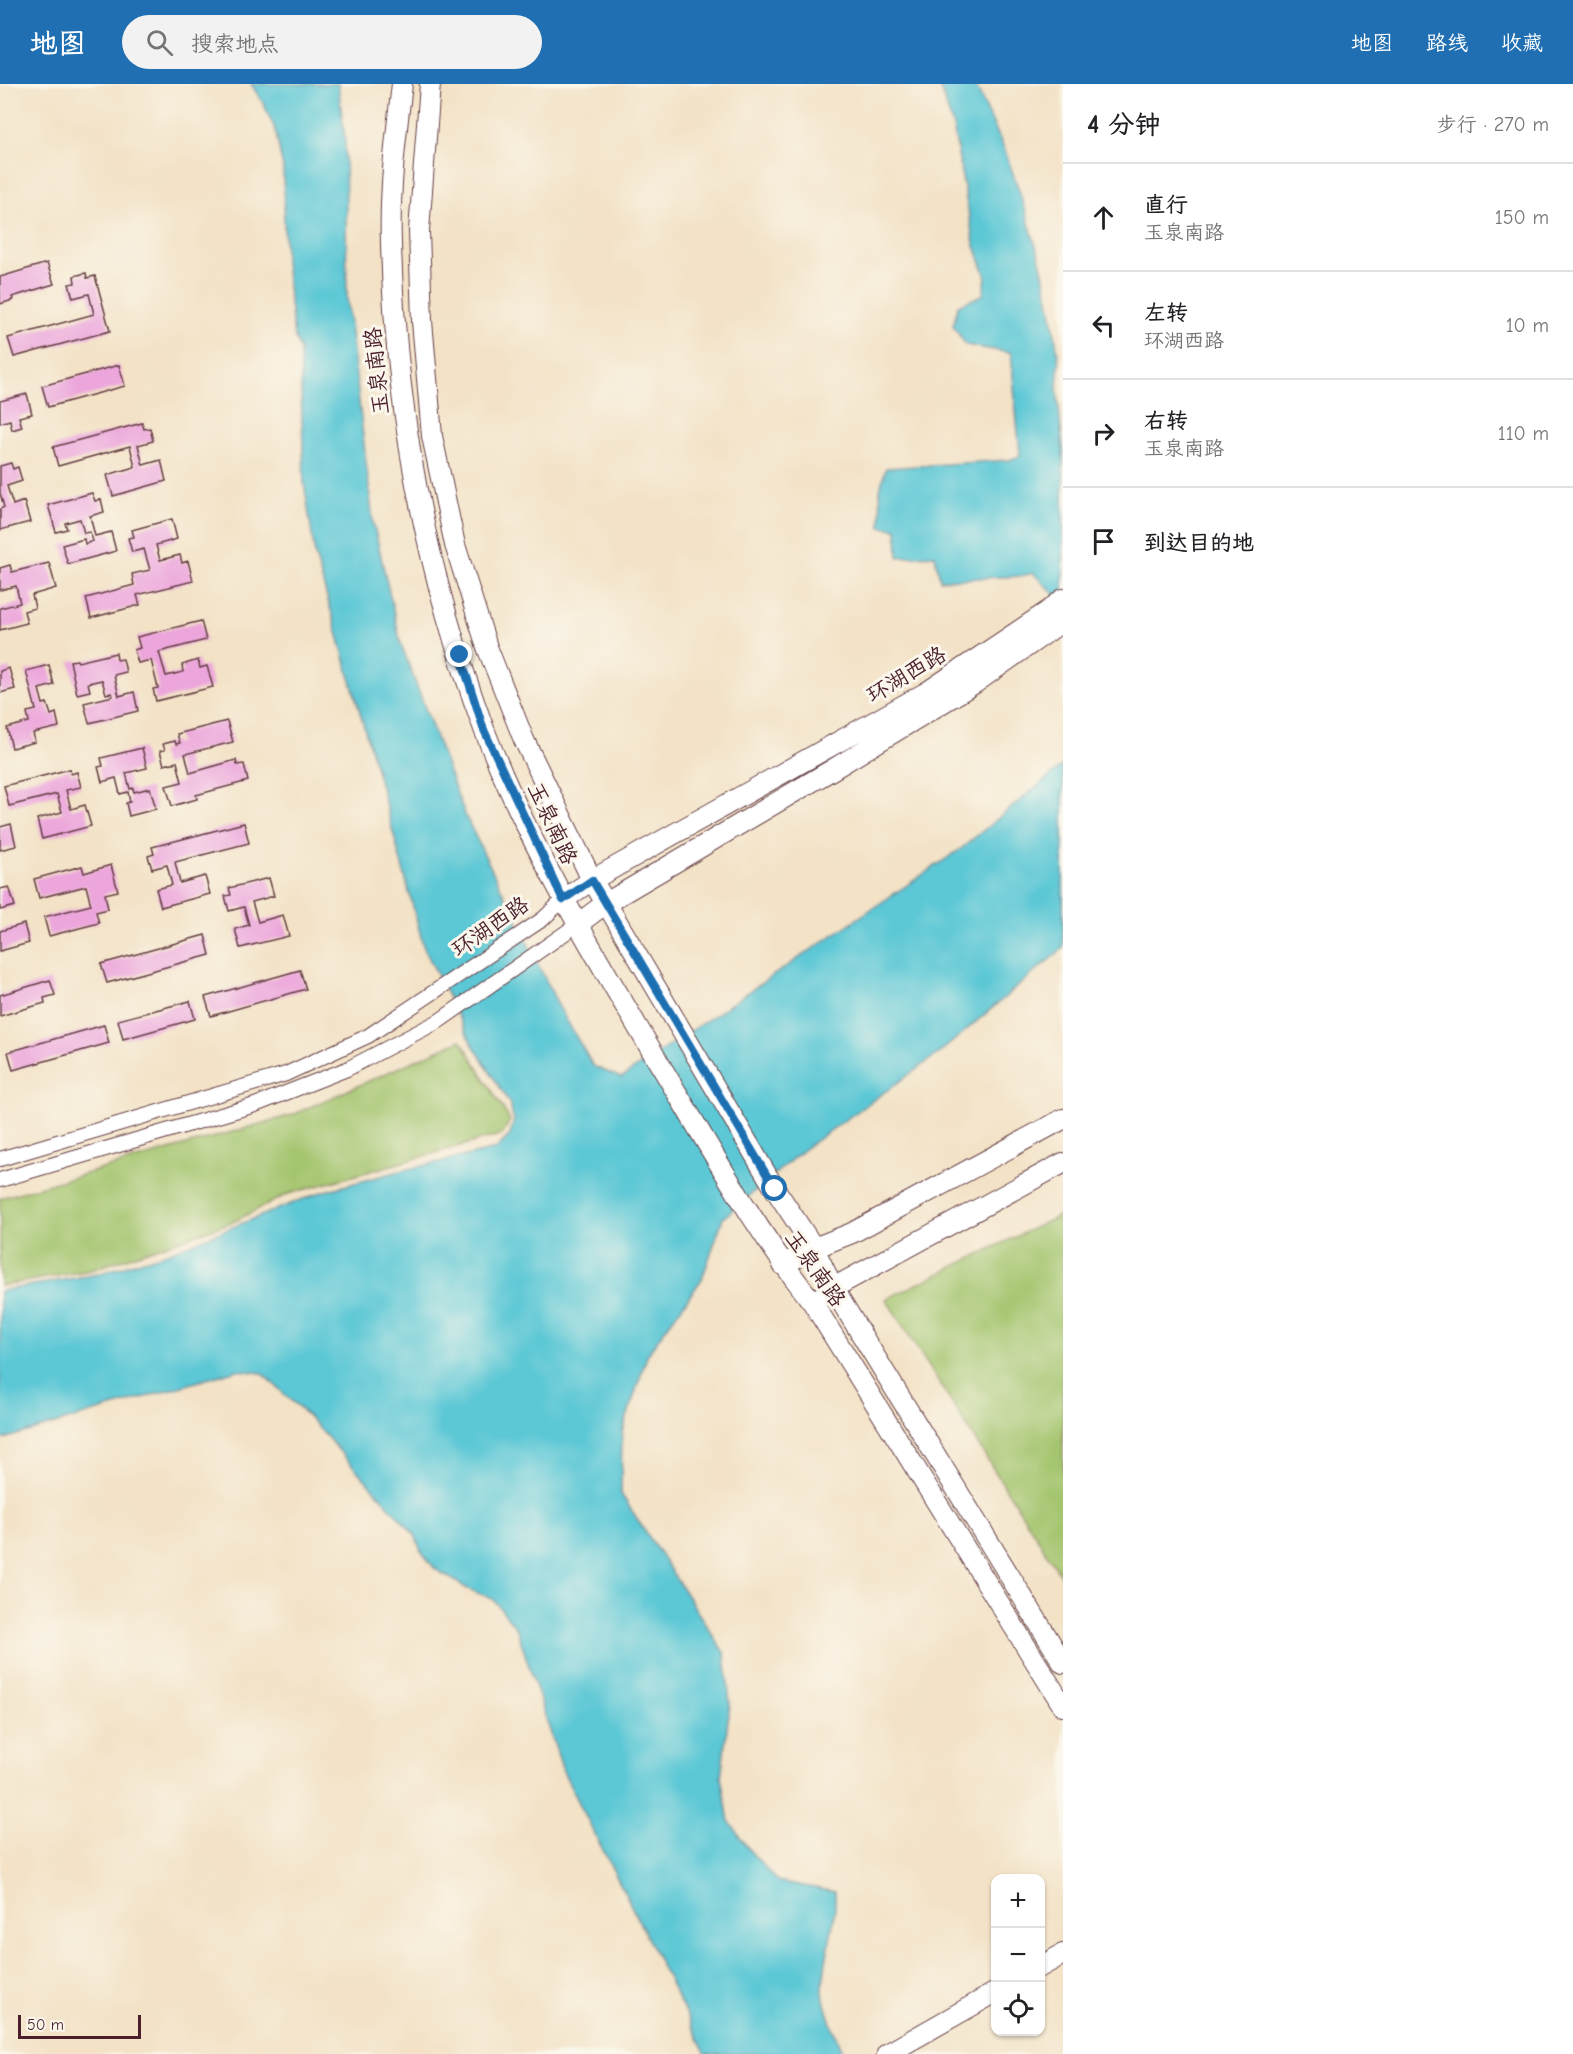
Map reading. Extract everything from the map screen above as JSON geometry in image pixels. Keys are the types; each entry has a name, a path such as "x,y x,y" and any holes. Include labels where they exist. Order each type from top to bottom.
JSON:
{"street":[{"name":"玉泉南路","path":"402,84 395,148 390,239 395,329 406,432 430,551 484,730 563,900 644,1037 748,1210 783,1265 813,1303 1063,1706"},
{"name":"玉泉南路","path":"430,84 419,231 422,321 432,436 455,545 487,647 524,740 592,880 775,1189 814,1248 833,1288 1063,1663"},
{"name":"环湖西路","path":"0,1159 286,1074 368,1036 543,919 563,900 592,880 927,692 1059,613"},
{"name":"环湖西路","path":"0,1180 255,1104 347,1069 439,1021 606,903 975,683 1059,613"},
{"path":"783,1265 814,1248 852,1233 1063,1119"},
{"path":"813,1303 833,1288 1063,1163"},
{"path":"1045,1964 1063,1954"},
{"path":"887,2054 991,1995"}],"green space":[{"path":"461,1040 510,1120 503,1134 288,1194 233,1222 91,1270 0,1286 0,1198 292,1115"},
{"path":"1063,1214 1063,1579 886,1299"}],"water":[{"path":"251,84 338,84 345,140 347,298 373,522 401,644 465,815 559,1007 593,1066 621,1078 962,848 1063,765 1063,948 938,1054 803,1150 723,1218 702,1279 648,1353 622,1433 621,1494 725,1654 730,1704 721,1777 729,1821 750,1851 777,1881 835,1892 834,1917 823,1991 828,2014 843,2054 706,2054 563,1771 517,1629 493,1599 468,1589 435,1569 421,1551 415,1535 309,1417 262,1373 237,1370 0,1440 0,1291 98,1274 167,1253 321,1192 496,1149 510,1135 514,1120 509,1102 471,1042 424,948 315,555 304,482 300,350 294,336 285,262 283,168 275,129"},
{"path":"939,84 975,84 1004,148 1040,260 1051,309 1059,362 1057,387 1063,451 1063,603 1033,573 1021,576 940,580 935,555 898,557 897,529 881,527 880,489 886,468 1009,460 1020,456 1011,353 966,345 953,326 958,305 983,295 986,277 974,243 953,126"}],"building":[{"path":"47,263 54,284 12,297 13,300 0,304 0,277"},
{"path":"86,273 87,278 95,276 110,331 14,357 8,338 94,314 89,294 73,298 69,284 75,283 74,276"},
{"path":"119,365 125,386 48,407 42,386"},
{"path":"27,394 32,414 19,417 22,427 12,430 10,420 0,423 0,401"},
{"path":"142,423 144,429 150,428 153,441 138,445 143,465 161,460 166,481 113,496 107,475 135,467 130,446 58,466 53,447"},
{"path":"11,463 13,469 18,467 22,481 7,486 13,505 24,501 30,522 0,530 0,509 4,507 0,493 0,466"},
{"path":"92,493 95,501 101,499 104,512 90,516 95,536 111,532 116,551 68,564 62,545 84,539 85,544 93,541 90,532 84,533 80,519 65,523 67,529 56,532 48,505"},
{"path":"172,519 177,539 156,545 160,560 180,555 182,563 188,561 193,581 137,595 140,605 91,618 86,598 134,585 132,574 150,570 144,549 132,552 128,538 134,537 132,530"},
{"path":"49,563 56,588 32,595 35,608 24,611 27,623 0,630 0,608 20,603 16,586 0,590 0,568 10,565 12,572"},
{"path":"201,621 206,640 159,652 166,676 183,672 182,665 198,660 200,668 207,666 213,687 156,701 153,689 158,688 151,660 138,663 134,650 140,648 137,637"},
{"path":"116,653 117,660 123,659 126,672 114,675 119,696 134,692 138,711 89,723 84,703 113,696 112,693 106,694 102,680 88,683 90,691 77,694 70,661 77,660 78,662"},
{"path":"49,665 54,685 39,689 43,704 47,703 51,715 56,713 59,727 33,733 35,742 12,748 7,728 29,722 27,712 36,710 26,671"},
{"path":"9,668 15,689 0,693 0,671"},
{"path":"227,721 233,742 185,754 190,773 236,760 237,765 244,764 248,781 196,795 197,799 172,806 166,786 182,782 177,762 164,765 160,751 165,750 163,744 175,741 176,744 180,743 177,734"},
{"path":"142,748 147,768 126,773 130,789 133,788 134,792 150,788 156,809 129,816 126,803 130,802 128,792 120,794 116,778 102,782 98,767 103,766 101,758"},
{"path":"70,769 71,774 77,772 81,787 66,790 71,809 85,805 91,826 42,839 37,819 62,812 57,794 9,806 4,786"},
{"path":"244,823 249,843 175,862 180,883 205,876 210,894 161,907 156,889 172,885 167,865 152,869 148,856 154,854 152,847"},
{"path":"11,824 16,846 0,850 0,827"},
{"path":"111,865 118,891 105,894 108,909 96,912 99,923 49,936 44,917 91,905 86,886 39,898 34,879 82,866 84,873"},
{"path":"269,878 274,896 252,902 258,922 283,915 289,936 240,948 235,929 249,925 244,907 229,911 225,896 231,895 229,888"},
{"path":"9,887 15,906 0,910 0,889"},
{"path":"24,924 29,943 0,951 0,931"},
{"path":"205,935 210,955 107,983 101,964"},
{"path":"300,970 306,989 211,1016 205,997"},
{"path":"50,980 55,995 44,998 45,1003 0,1016 0,995"},
{"path":"190,1001 195,1019 123,1039 118,1020"},
{"path":"104,1025 109,1043 13,1070 8,1052"}],"route":[{"path":"460,655 484,730 563,900 592,880 775,1189"}]}
